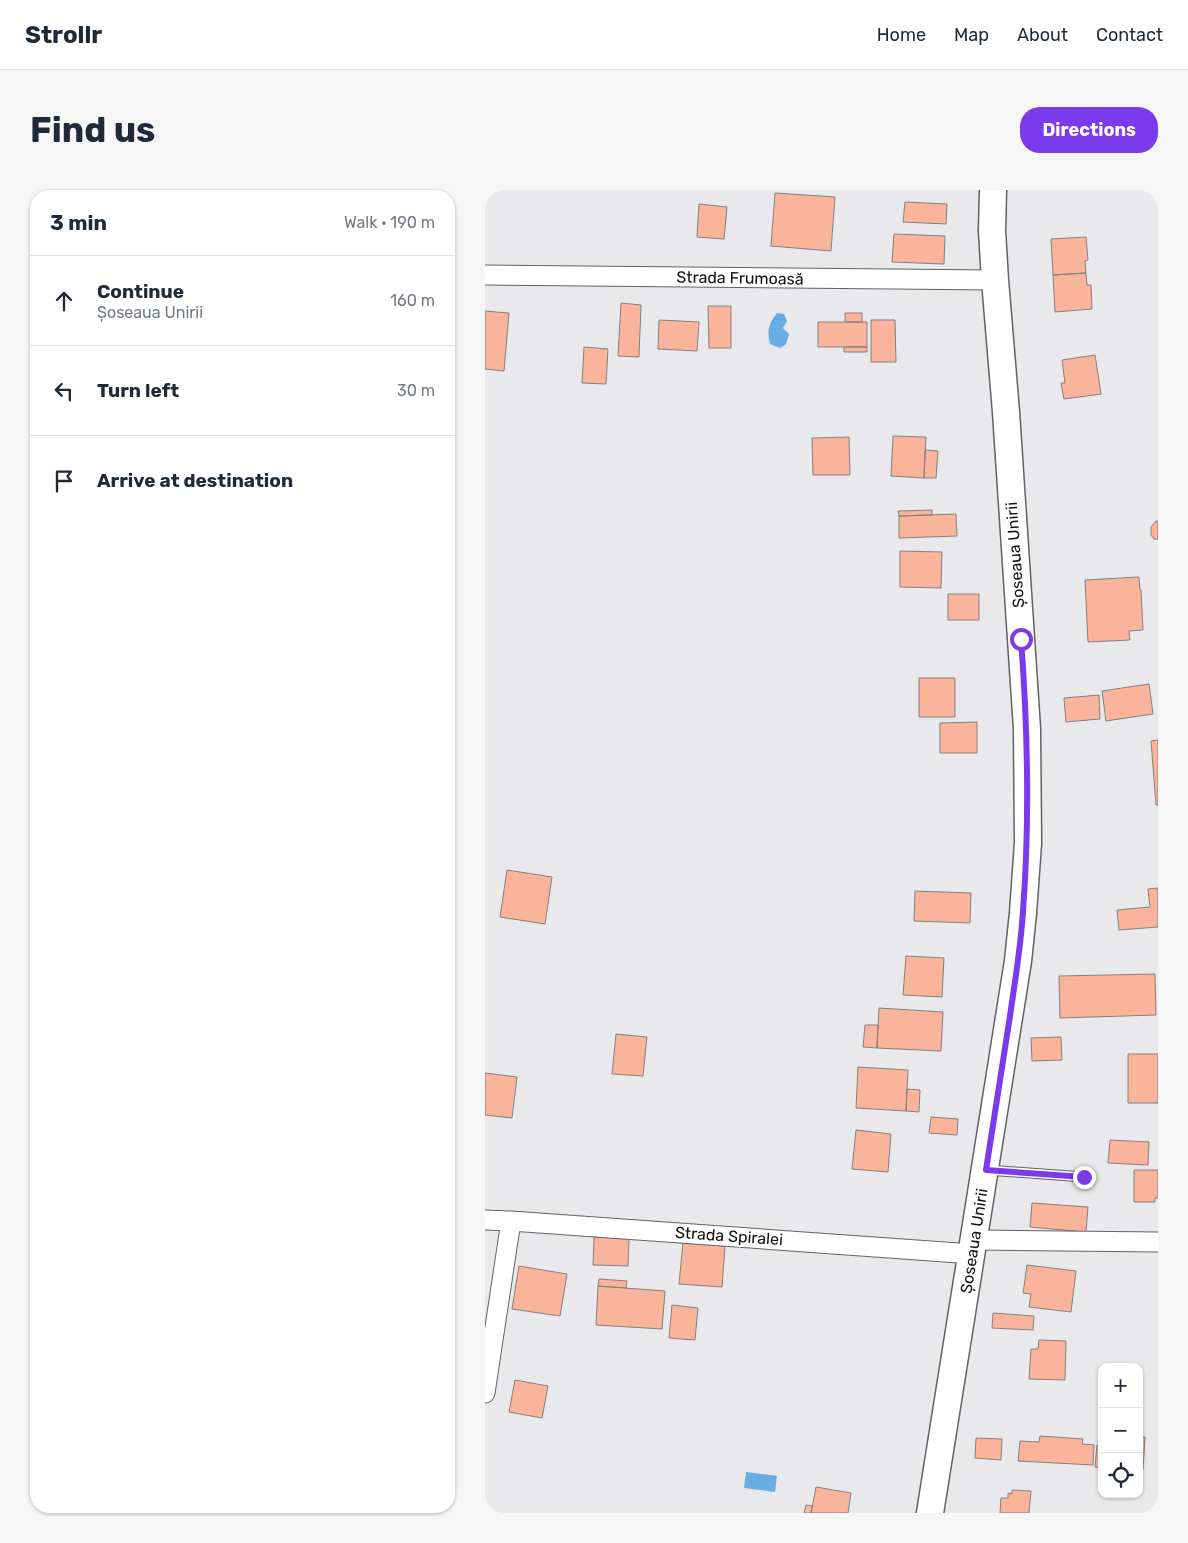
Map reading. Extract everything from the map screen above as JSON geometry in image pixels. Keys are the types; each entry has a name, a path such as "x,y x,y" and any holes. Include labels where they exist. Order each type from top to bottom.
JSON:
{"main road":[{"name":"Șoseaua Unirii","path":"930,1513 986,1170 1019,951 1027,852 1029,791 1027,720 995,280 992,231 993,190"}],"street":[{"name":"Strada Frumoasă","path":"485,275 995,280"},
{"name":"Strada Spiralei","path":"485,1220 973,1247 1158,1242"},
{"path":"485,1393 511,1220"}],"lane":[{"path":"986,1170 1084,1177"}],"water":[{"path":"777,313 784,314 787,321 783,328 789,334 786,344 780,348 770,344 769,335 770,324"},
{"path":"746,1472 777,1476 775,1492 744,1488"}],"building":[{"path":"775,193 835,197 831,251 771,246"},
{"path":"905,202 947,204 946,224 903,222"},
{"path":"699,204 727,207 724,239 697,237"},
{"path":"894,234 945,236 944,264 892,262"},
{"path":"1086,237 1088,260 1085,261 1086,273 1053,275 1051,239"},
{"path":"1086,273 1087,285 1091,285 1092,309 1055,312 1053,275"},
{"path":"621,303 641,305 639,357 618,356"},
{"path":"708,306 731,306 731,348 709,348"},
{"path":"485,311 509,313 504,371 485,369"},
{"path":"845,313 862,313 862,322 845,322"},
{"path":"659,320 699,322 697,351 658,349"},
{"path":"871,320 895,320 896,362 871,362"},
{"path":"818,322 867,322 867,347 818,347"},
{"path":"584,347 608,349 606,384 582,383"},
{"path":"844,347 867,347 867,352 844,352"},
{"path":"1095,355 1101,394 1064,399 1061,383 1065,383 1062,360"},
{"path":"893,436 926,437 924,478 891,476"},
{"path":"849,437 850,475 813,475 812,438"},
{"path":"925,450 938,451 936,478 924,478"},
{"path":"932,510 932,515 899,516 898,511"},
{"path":"956,514 957,536 899,538 899,516"},
{"path":"1158,521 1158,539 1154,539 1151,535 1151,527"},
{"path":"900,551 942,552 941,588 900,587"},
{"path":"1139,577 1143,630 1129,631 1130,640 1088,642 1085,580"},
{"path":"948,594 979,594 979,620 948,620"},
{"path":"919,678 955,678 955,717 919,717"},
{"path":"1149,684 1153,714 1106,721 1102,691"},
{"path":"1099,695 1100,719 1066,722 1064,698"},
{"path":"977,722 977,753 940,753 940,723"},
{"path":"1158,740 1158,805 1156,805 1151,741"},
{"path":"507,870 552,877 545,924 500,917"},
{"path":"1158,888 1158,927 1119,930 1117,910 1150,907 1148,889"},
{"path":"915,891 971,893 970,923 914,921"},
{"path":"906,956 944,958 942,997 903,995"},
{"path":"1155,974 1156,1015 1060,1018 1059,976"},
{"path":"879,1008 943,1012 941,1051 877,1048"},
{"path":"865,1025 878,1025 877,1048 863,1047"},
{"path":"616,1034 647,1037 643,1076 612,1074"},
{"path":"1061,1037 1062,1060 1032,1061 1031,1038"},
{"path":"1128,1054 1158,1054 1158,1103 1128,1103"},
{"path":"858,1067 908,1070 906,1111 856,1108"},
{"path":"485,1073 517,1077 512,1118 485,1115"},
{"path":"907,1089 920,1090 919,1112 906,1111"},
{"path":"931,1117 958,1119 957,1135 929,1133"},
{"path":"856,1130 891,1134 888,1172 852,1169"},
{"path":"1110,1140 1149,1142 1148,1165 1108,1163"},
{"path":"1134,1170 1158,1170 1158,1198 1155,1198 1155,1202 1134,1202"},
{"path":"1032,1203 1088,1207 1086,1232 1030,1227"},
{"path":"594,1237 629,1238 628,1266 593,1265"},
{"path":"683,1243 725,1246 722,1287 679,1284"},
{"path":"1027,1265 1076,1271 1071,1312 1029,1307 1031,1294 1023,1293"},
{"path":"519,1266 567,1274 560,1316 512,1309"},
{"path":"599,1279 627,1281 626,1288 598,1286"},
{"path":"598,1286 665,1291 662,1329 596,1325"},
{"path":"672,1305 698,1308 695,1340 669,1338"},
{"path":"993,1313 1034,1316 1033,1330 992,1328"},
{"path":"1039,1340 1066,1341 1065,1380 1029,1379 1031,1349 1038,1349"},
{"path":"515,1380 548,1386 542,1418 509,1412"},
{"path":"1040,1436 1083,1439 1082,1444 1094,1445 1093,1465 1018,1461 1020,1441 1039,1442"},
{"path":"1143,1437 1145,1437 1143,1470"},
{"path":"976,1438 1002,1439 1001,1460 975,1458"},
{"path":"1097,1445 1098,1445 1098,1467 1095,1467"},
{"path":"816,1487 851,1493 848,1513 811,1513"},
{"path":"1012,1490 1031,1491 1029,1513 1000,1513 1001,1498 1008,1498 1008,1493 1012,1494"},
{"path":"806,1505 812,1506 811,1513 804,1513"}],"route":[{"path":"1021,639 1027,729 1028,843 1018,961 986,1170 1084,1177"}]}
